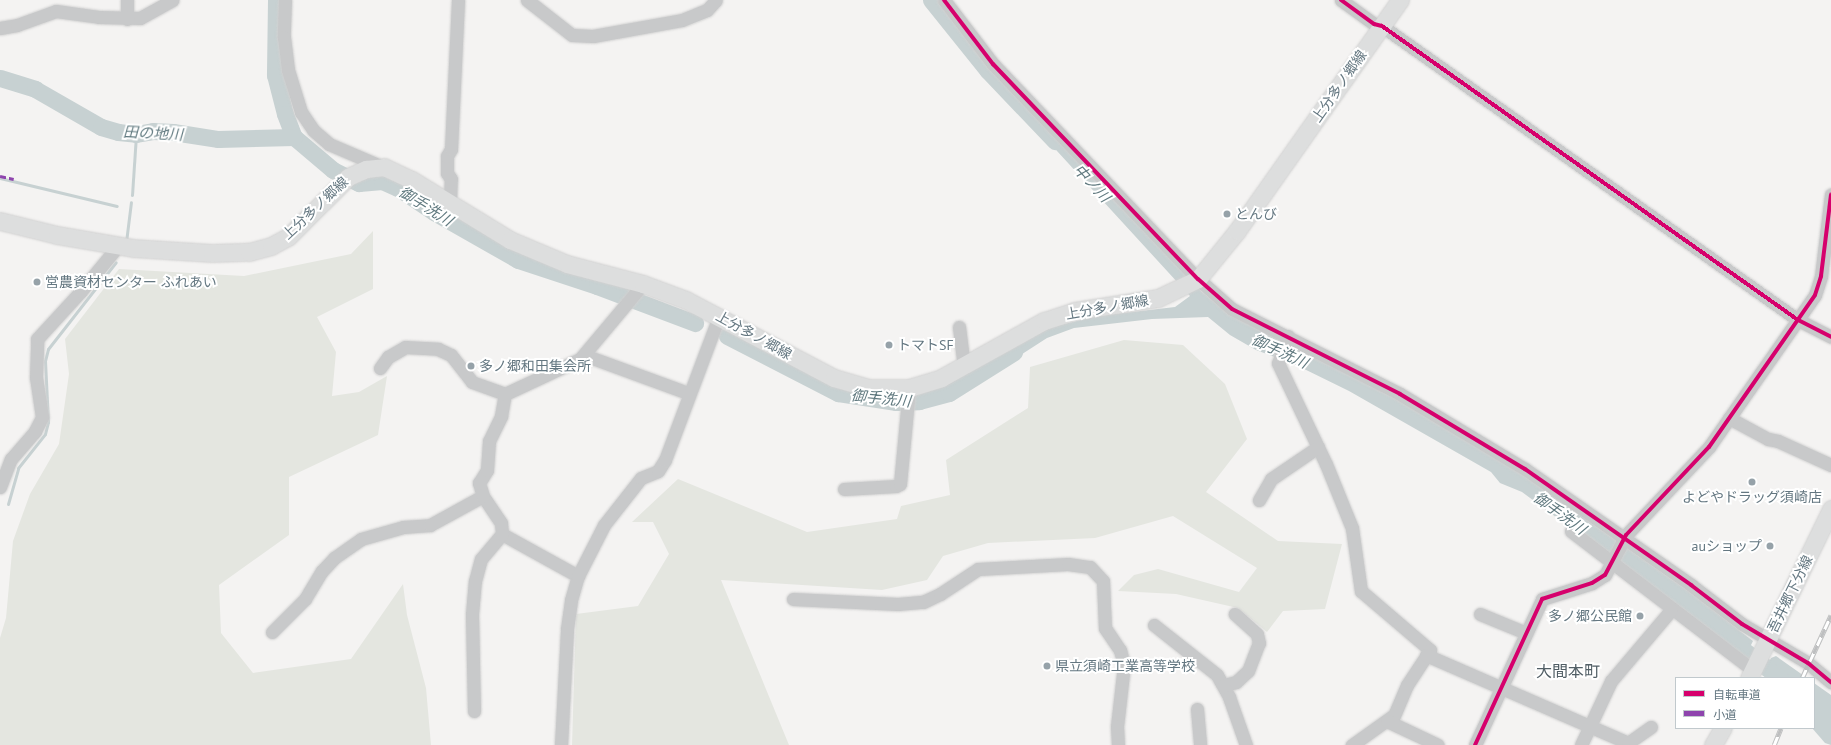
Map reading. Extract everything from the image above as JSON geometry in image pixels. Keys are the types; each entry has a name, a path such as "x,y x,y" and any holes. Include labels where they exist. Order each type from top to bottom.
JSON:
{"main road":[{"name":"上分多ノ郷線","path":"0,221 118,246 225,253 261,249 288,237 308,218 335,187 348,177 366,169 384,167 450,202 504,236 529,249 567,264 639,288 686,300 834,378 869,388 908,392 964,366 1022,332 1059,316 1140,302 1190,283 1237,231 1400,0"},
{"name":"吾井郷下分線","path":"1752,672 1831,509"},
{"path":"1713,745 1722,729"}],"street":[{"path":"127,0 127,19"},
{"path":"0,28 16,25 56,11 127,19 147,16 172,0"},
{"path":"285,0 284,38 288,70 301,112 313,130 329,144 384,167"},
{"path":"450,202 451,179 455,174 456,157 451,149 458,0"},
{"path":"527,0 572,35 594,36 682,20 707,10 716,0"},
{"path":"944,0 993,64 1190,283 1217,296 1240,314 1287,340 1400,394 1525,469 1622,541 1766,643 1808,663 1831,682"},
{"path":"1341,0 1374,24 1382,26 1798,320 1831,337"},
{"path":"1475,745 1542,599 1599,579 1613,561 1622,541 1709,447 1798,320 1818,287 1828,238 1831,195"},
{"path":"0,487 11,459 35,432 42,417 36,377 37,339 81,291 118,246"},
{"path":"380,368 388,357 405,347 438,349 451,355 472,382 505,394 576,362 584,355 639,288"},
{"path":"561,745 567,629 571,600 578,576 604,525 642,478 659,469 718,316"},
{"path":"960,327 964,366"},
{"path":"1287,340 1278,363 1318,447 1352,528 1361,591 1430,650 1407,684 1399,708 1387,721 1352,745"},
{"path":"584,355 688,393"},
{"path":"844,489 896,486 900,484 908,392"},
{"path":"474,711 472,614 475,581 481,559 502,534 501,524 483,496 479,483 487,470 489,441 501,416 505,394"},
{"path":"1729,418 1768,439 1778,441 1831,466"},
{"path":"1259,500 1272,479 1289,465 1318,447"},
{"path":"272,632 304,599 322,571 334,558 361,539 407,526 430,525 483,496"},
{"path":"1571,531 1613,561 1671,610 1752,672"},
{"path":"502,534 578,576"},
{"path":"793,599 898,604 923,602 940,594 978,569 1068,564 1090,567 1103,582 1106,628 1120,650 1124,665 1117,726 1118,745"},
{"path":"1581,745 1614,675 1671,610"},
{"path":"1224,685 1236,682 1248,671 1259,643 1257,634 1235,614"},
{"path":"1480,614 1526,633"},
{"path":"1154,625 1206,666 1224,685 1246,745"},
{"path":"1426,655 1628,743 1651,727"},
{"path":"1196,709 1200,745"},
{"path":"1387,721 1438,745"}],"shaded area":[{"path":"373,231 373,289 317,317 336,352 332,396 359,392 387,376 378,435 289,477 289,535 219,585 221,633 253,673 351,659 403,584 407,615 426,688 431,745 0,745 0,638 6,618 13,541 30,494 59,444 69,374 65,339 119,269 244,276 351,254"},
{"path":"1124,340 1183,345 1225,384 1247,439 1206,492 1278,541 1342,544 1325,609 1283,611 1267,632 1238,608 1176,594 1118,591 1134,575 1158,569 1239,592 1257,568 1173,516 1095,538 988,543 943,556 927,580 882,590 721,580 789,745 572,745 576,614 638,606 669,554 653,522 632,522 678,479 807,532 897,519 901,506 950,495 946,460 1028,408 1030,367"}],"water":[{"path":"1042,121 1202,292 1230,315 1398,400 1491,453 1688,591 1753,641 1745,657 1522,492 1500,483 1491,472 1349,391 1296,365 1256,350 1230,335 1208,317 1152,319 1074,328 1047,338 999,369 993,360 1047,328 1098,316 1175,307 1190,296 1035,127"},
{"path":"1776,656 1806,677 1769,677 1764,671 1771,658"},
{"path":"1815,684 1831,695 1831,745 1825,743 1813,729 1815,729"}],"waterway":[{"name":"御手洗川","path":"276,0 275,75 285,114 294,137 333,170 359,183 382,181 398,188 434,212 518,260 597,286 695,323"},
{"name":"中ノ川","path":"931,0 988,71 1055,141"},
{"name":"田の地川","path":"0,78 35,89 101,127 118,132 136,134 153,131 173,132 218,139 294,137"},
{"path":"132,195 136,134"},
{"path":"0,178 117,206"},
{"path":"126,242 131,202"},
{"path":"8,504 18,468 45,434 48,422 45,361 48,349 116,262"},
{"name":"御手洗川","path":"727,336 838,393 896,402 919,401 949,393 1014,352"},
{"name":"御手洗川","path":"1728,638 1779,677"}],"railway":[{"path":"1802,677 1831,615"},
{"path":"1774,745 1781,729"}],"marked path":[{"path":"0,176 14,179"}],"cycle path":[{"path":"944,0 993,64 1198,279 1232,309 1400,394 1525,469 1691,585 1742,624 1808,663 1831,682"},
{"path":"1341,0 1374,24 1382,26 1798,320 1831,337"},
{"path":"1475,745 1542,599 1592,583 1605,575 1626,535 1709,447 1815,295 1821,276 1831,195"}],"place":[{"name":"とんび","path":"1227,214"},
{"name":"営農資材センター ふれあい","path":"37,282"},
{"name":"トマトSF","path":"889,345"},
{"name":"多ノ郷和田集会所","path":"471,366"},
{"name":"よどやドラッグ須崎店","path":"1752,482"},
{"name":"auショップ","path":"1770,546"},
{"name":"多ノ郷公民館","path":"1640,616"},
{"name":"県立須崎工業高等学校","path":"1047,666"}],"district":[{"name":"大間本町","path":"1568,671"}]}
